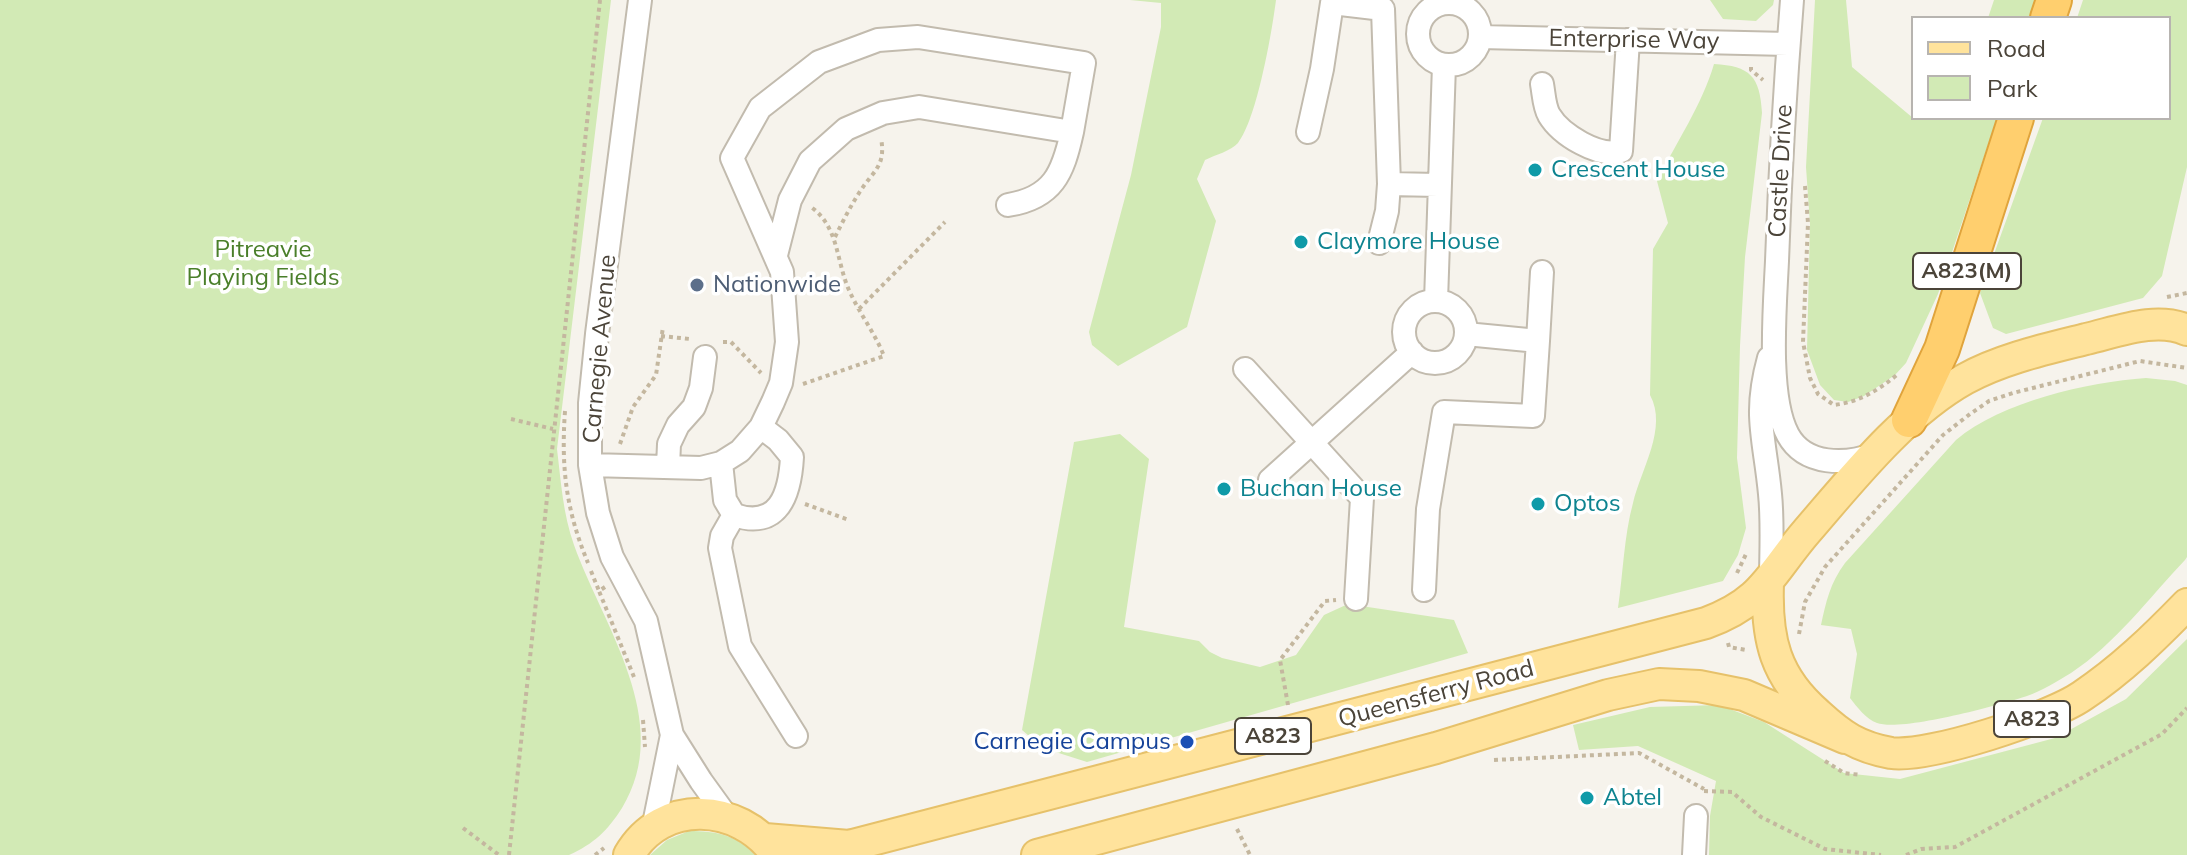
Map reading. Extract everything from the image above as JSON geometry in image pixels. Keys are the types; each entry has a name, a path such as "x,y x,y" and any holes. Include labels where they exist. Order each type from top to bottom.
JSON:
{"highway":[{"name":"A823(M)","path":"1909,420 1942,349 2015,120"}],"main road":[{"name":"A823","path":"2187,330 2161,324 2147,326 2024,356 1965,379 1909,420 1804,534 1770,583 1767,615 1778,662 1802,700 1845,738 1866,747 1895,753 1922,752 2041,716 2080,698 2140,652 2187,604"},
{"name":"Queensferry Road","path":"771,847 849,846 1721,618 1736,611 1770,583"},
{"name":"Queensferry Road","path":"1037,855 1436,748 1608,695 1659,684 1699,686 1744,695 1845,738"},
{"name":"A823","path":"629,855 634,846 653,829 676,817 701,813 727,817 748,825 771,847"}],"street":[{"name":"Carnegie Avenue","path":"640,0 597,334 590,403 590,465 598,513 612,557 646,621 672,735"},
{"name":"Castle Drive","path":"1792,0 1774,342 1779,411 1794,443 1817,458 1842,463 1879,452"},
{"path":"1308,132 1332,3 1383,9 1389,184 1387,211 1379,243"},
{"path":"1434,3 1470,4 1480,37 1477,48 1464,61 1444,65 1425,55 1417,37 1422,18 1434,3"},
{"path":"590,465 701,468 721,463 740,451 761,427 781,383 787,342 782,272 732,158 760,108 819,62 878,40 918,37 1084,63 1065,164 1047,189 1031,202 1008,205"},
{"name":"Enterprise Way","path":"1480,37 1788,44"},
{"path":"1542,84 1545,107 1562,131 1579,143 1607,152 1621,151 1628,40"},
{"path":"1436,301 1444,65"},
{"path":"776,255 790,200 810,161 846,129 873,117 919,107 1072,132"},
{"path":"1389,184 1438,185"},
{"path":"745,187 760,197 774,201 790,200"},
{"path":"1424,590 1428,509 1444,412 1533,416 1542,272"},
{"path":"1436,301 1451,305 1457,311 1465,324 1466,334 1458,353 1446,361 1424,361 1412,352 1405,337 1409,316 1421,305 1436,301"},
{"path":"1466,334 1538,341"},
{"name":"Castle Drive","path":"1770,583 1770,492 1760,435 1759,409 1761,389 1774,342"},
{"path":"1270,480 1412,352"},
{"path":"668,467 669,444 678,425 694,407 701,388 705,357"},
{"path":"1245,369 1362,498 1356,599"},
{"path":"721,463 725,500 734,515 748,520 768,516 780,506 791,481 792,457 778,440 761,427"},
{"path":"734,515 722,536 720,548 740,646 796,736"},
{"path":"672,735 727,817"},
{"path":"653,829 672,735"},
{"path":"1694,855 1696,816"}],"path":[{"path":"509,855 600,0"},
{"path":"835,237 863,187 877,172 883,155 882,140 873,117"},
{"path":"781,383 797,386 884,356 873,330 848,289 835,237 824,217 812,208 790,200"},
{"path":"859,309 945,222"},
{"path":"619,446 633,407 656,375 663,327"},
{"path":"1721,618 1729,647 1746,650 1797,637 1805,602 1825,567 1943,435 1989,401 2140,361 2187,368"},
{"path":"511,419 553,429"},
{"path":"551,452 562,451"},
{"path":"785,496 849,520"},
{"path":"623,578 599,591 636,683"},
{"path":"1289,712 1280,660 1325,601 1356,599"},
{"path":"1906,855 1921,849 1955,847 2162,734 2187,708"},
{"path":"642,711 646,758"},
{"path":"1486,760 1639,753 1704,789 1732,792 1761,817 1825,849 1881,855"},
{"path":"1696,816 1704,789"},
{"path":"1235,825 1250,855"},
{"path":"463,828 499,855"}],"green space":[{"name":"Pitreavie Playing Fields","path":"0,0 611,0 557,449 570,533 629,675 638,708 641,742 636,775 622,808 606,830 593,841 569,855 0,855"},
{"path":"1130,0 1276,0 1263,74 1245,131 1235,146 1205,160 1197,179 1216,221 1187,327 1118,366 1092,345 1089,332 1131,175 1161,27 1161,3"},
{"path":"1710,0 1774,0 1773,5 1756,21 1723,19"},
{"path":"1815,0 1846,0 1852,67 1911,116 1911,120 1996,120 1938,294 1906,363 1895,375 1864,396 1848,402 1834,400 1820,385 1807,350 1810,224 1806,167"},
{"path":"1994,0 2037,0 2032,16 1989,16"},
{"path":"2083,0 2187,0 2187,167 2162,276 2143,298 2006,334 1993,328 1980,293 2042,120 2171,120 2171,16 2078,16"},
{"path":"1714,64 1736,67 1751,75 1759,90 1762,113 1745,257 1740,346 1737,458 1746,528 1738,555 1723,581 1618,608 1630,516 1655,435 1655,408 1650,395 1653,249 1668,223 1657,181 1696,109"},
{"path":"2146,378 2187,385 2185,560 2102,648 2071,673 2038,691 1974,711 1928,721 1889,725 1865,716 1850,698 1857,654 1851,629 1821,625 1832,585 1845,563 1956,440 1975,427 2046,396 2098,384"},
{"path":"1120,434 1149,459 1124,627 1199,641 1222,658 1260,667 1296,655 1324,615 1348,604 1454,620 1468,653 1087,762 1043,748 1022,730 1074,442"},
{"path":"2187,639 2187,855 1709,855 1710,816 1716,781 1638,746 1579,750 1573,725 1650,707 1719,705 1764,722 1844,773 1900,779 2055,738 2126,699"},
{"path":"689,831 725,836 741,843 755,855 650,855 667,840"}],"place":[{"name":"Crescent House","path":"1535,170"},
{"name":"Claymore House","path":"1301,242"},
{"name":"Nationwide","path":"697,285"},
{"name":"Buchan House","path":"1224,489"},
{"name":"Optos","path":"1538,504"},
{"name":"Carnegie Campus","path":"1187,742"},
{"name":"Abtel","path":"1587,798"}]}
